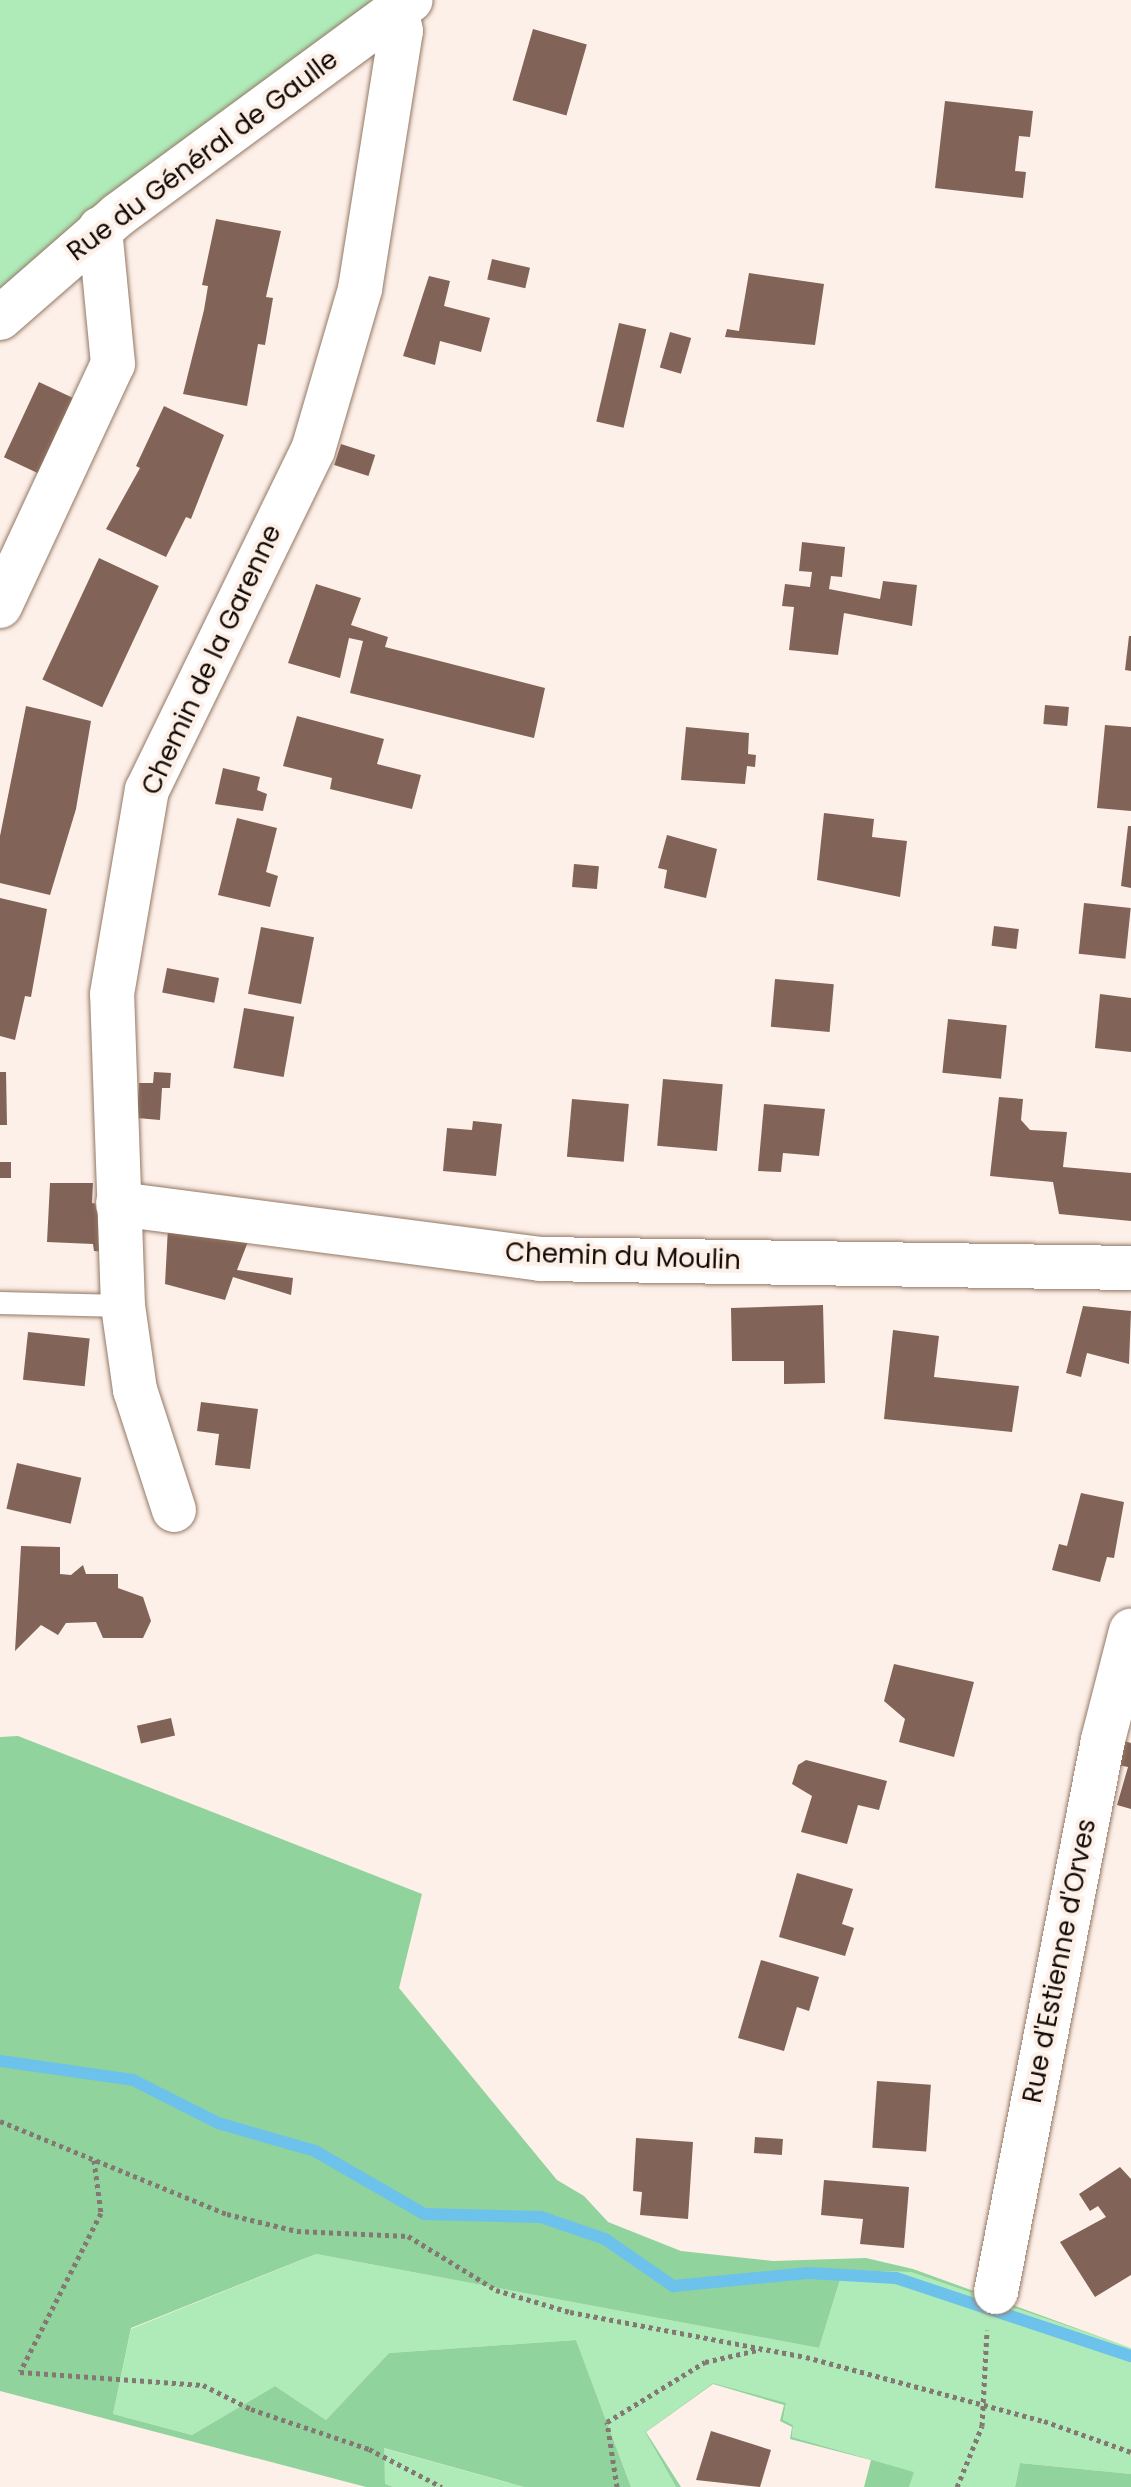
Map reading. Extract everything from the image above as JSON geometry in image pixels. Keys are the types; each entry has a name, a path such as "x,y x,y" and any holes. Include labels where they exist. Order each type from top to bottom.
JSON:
{"street":[{"name":"Rue du Général de Gaulle","path":"0,318 100,229 404,5"},
{"name":"Chemin de la Garenne","path":"174,1510 135,1390 123,1306 112,994 147,790 313,450 360,289 404,5"},
{"path":"0,606 113,364 100,229"},
{"name":"Chemin du Moulin","path":"118,1204 540,1259 1131,1268"},
{"name":"Rue d'Estienne d'Orves","path":"991,2310 1123,1696 1131,1631"}],"lane":[{"path":"0,1303 123,1306"}],"path":[{"path":"0,2121 241,2217 297,2231 408,2236 496,2290 570,2312 765,2348 1131,2452"},
{"path":"94,2159 101,2213 20,2372 203,2385 251,2409 369,2449 442,2487"},
{"path":"957,2487 975,2452 984,2409 991,2310"},
{"path":"617,2487 607,2422 705,2362 765,2348"}],"green space":[{"path":"0,0 412,0 0,318"},
{"path":"18,1736 422,1894 399,1988 557,2180 584,2196 608,2222 681,2251 773,2261 866,2258 913,2269 1131,2348 911,2272 843,2270 819,2348 316,2254 131,2328 113,2414 192,2435 275,2386 326,2420 389,2353 576,2340 631,2487 524,2487 384,2448 385,2484 393,2487 366,2487 0,2391 0,1737"},
{"path":"316,2254 819,2348 843,2270 911,2272 1131,2348 1131,2474 1020,2463 1015,2487 909,2487 913,2472 792,2437 793,2425 783,2421 786,2404 713,2383 645,2432 676,2487 631,2487 576,2340 389,2353 326,2420 275,2386 192,2435 113,2414 131,2329"},
{"path":"713,2383 786,2403 783,2420 793,2425 792,2437 914,2472 909,2487 864,2487 871,2460 790,2439 792,2427 780,2421 784,2405 713,2384 646,2432 681,2487 676,2487 645,2432"},
{"path":"383,2448 524,2487 385,2485"},
{"path":"1020,2463 1131,2474 1131,2487 1015,2487"}],"building":[{"path":"533,29 587,44 566,116 513,100"},
{"path":"945,101 1033,111 1030,137 1019,136 1015,171 1026,172 1023,198 935,188"},
{"path":"216,219 281,231 266,297 273,298 265,345 258,344 247,406 183,394 204,310 208,286 202,285"},
{"path":"492,259 530,268 525,288 487,279"},
{"path":"749,273 824,284 815,345 725,337 727,329 739,331"},
{"path":"429,276 450,281 444,306 490,318 481,352 440,341 435,365 403,356"},
{"path":"619,323 646,329 624,428 596,421"},
{"path":"670,332 691,338 681,374 660,368"},
{"path":"39,382 75,399 40,474 4,457"},
{"path":"164,406 224,435 191,519 186,517 166,557 106,529 140,468 136,466"},
{"path":"341,444 375,455 368,476 334,465"},
{"path":"802,542 845,547 842,577 831,576 829,589 880,599 883,581 917,585 912,626 844,613 838,655 789,650 794,607 782,606 785,584 810,587 812,572 799,571"},
{"path":"99,558 159,586 102,707 42,679"},
{"path":"316,584 361,598 351,625 388,637 385,647 545,688 534,738 350,693 363,641 349,638 340,678 288,663"},
{"path":"1131,636 1131,671 1125,670"},
{"path":"1045,705 1069,707 1067,726 1043,724"},
{"path":"26,706 91,721 76,809 50,895 0,883 0,836"},
{"path":"297,716 384,739 377,764 421,775 412,809 330,789 332,778 283,766"},
{"path":"1105,725 1131,727 1131,811 1097,808"},
{"path":"686,727 749,733 748,754 756,755 755,767 747,766 745,784 681,780"},
{"path":"223,768 260,777 257,790 267,794 263,811 215,804"},
{"path":"824,813 874,819 872,837 907,841 900,897 817,880"},
{"path":"237,818 277,828 266,872 278,876 270,907 218,895"},
{"path":"1128,826 1131,826 1131,888 1121,886"},
{"path":"667,835 717,849 706,898 664,888 667,870 658,868"},
{"path":"574,864 599,866 597,889 572,887"},
{"path":"0,898 47,909 31,997 25,996 15,1040 0,1036"},
{"path":"1084,903 1131,908 1125,959 1079,954"},
{"path":"994,926 1019,929 1016,949 992,946"},
{"path":"261,927 314,937 301,1004 248,994"},
{"path":"167,968 219,978 214,1003 162,993"},
{"path":"775,979 834,984 830,1032 771,1027"},
{"path":"1100,994 1131,998 1131,1052 1095,1048"},
{"path":"244,1008 294,1017 284,1077 233,1068"},
{"path":"948,1019 1007,1025 1001,1079 942,1073"},
{"path":"0,1072 6,1072 7,1125 0,1125"},
{"path":"154,1072 171,1073 170,1088 162,1088 160,1120 137,1118 139,1083 153,1083"},
{"path":"663,1079 723,1084 717,1151 657,1146"},
{"path":"999,1097 1023,1099 1021,1120 1030,1130 1067,1132 1063,1167 1131,1173 1131,1221 1059,1214 1053,1182 990,1176"},
{"path":"572,1099 629,1104 624,1162 567,1157"},
{"path":"764,1104 825,1109 819,1156 783,1153 781,1172 758,1171"},
{"path":"473,1121 502,1124 496,1176 443,1171 447,1128 472,1130"},
{"path":"0,1162 11,1162 11,1178 0,1178"},
{"path":"50,1183 93,1183 92,1203 102,1205 108,1252 94,1251 93,1244 47,1242"},
{"path":"168,1227 249,1239 237,1270 293,1278 291,1295 233,1277 225,1300 165,1284"},
{"path":"823,1305 825,1383 784,1384 784,1361 732,1361 731,1308"},
{"path":"1083,1306 1131,1311 1129,1364 1087,1353 1081,1377 1066,1373"},
{"path":"893,1330 939,1336 934,1377 1019,1386 1012,1432 884,1419"},
{"path":"28,1332 90,1338 85,1386 23,1380"},
{"path":"201,1402 258,1409 250,1469 215,1465 219,1434 197,1431"},
{"path":"17,1463 81,1478 71,1524 6,1509"},
{"path":"1081,1493 1124,1502 1114,1558 1107,1557 1100,1582 1052,1570 1059,1544 1067,1546"},
{"path":"21,1546 60,1547 60,1574 71,1575 83,1565 86,1574 118,1574 118,1588 143,1597 151,1621 143,1638 103,1638 96,1622 66,1623 58,1635 41,1625 15,1651"},
{"path":"894,1664 974,1682 954,1757 899,1742 905,1719 884,1701"},
{"path":"171,1718 175,1736 141,1743 137,1726"},
{"path":"1124,1741 1131,1743 1131,1809 1117,1805 1128,1767 1118,1765"},
{"path":"806,1760 887,1781 879,1810 858,1805 847,1844 801,1832 812,1796 792,1784 798,1765"},
{"path":"797,1873 853,1889 842,1924 854,1928 845,1956 779,1937"},
{"path":"761,1960 819,1977 809,2011 797,2007 784,2051 738,2038"},
{"path":"877,2081 931,2085 926,2152 872,2148"},
{"path":"755,2137 783,2139 782,2155 754,2153"},
{"path":"636,2138 693,2142 688,2219 640,2215 642,2192 633,2191"},
{"path":"1120,2167 1131,2179 1131,2275 1095,2297 1060,2242 1106,2217 1098,2206 1090,2211 1079,2194"},
{"path":"824,2180 909,2187 904,2248 860,2244 863,2219 821,2215"},
{"path":"711,2431 771,2450 760,2487 696,2480"}],"waterway":[{"path":"0,2061 133,2080 218,2123 315,2151 424,2214 541,2217 605,2239 673,2286 809,2273 896,2278 1131,2356"}]}
